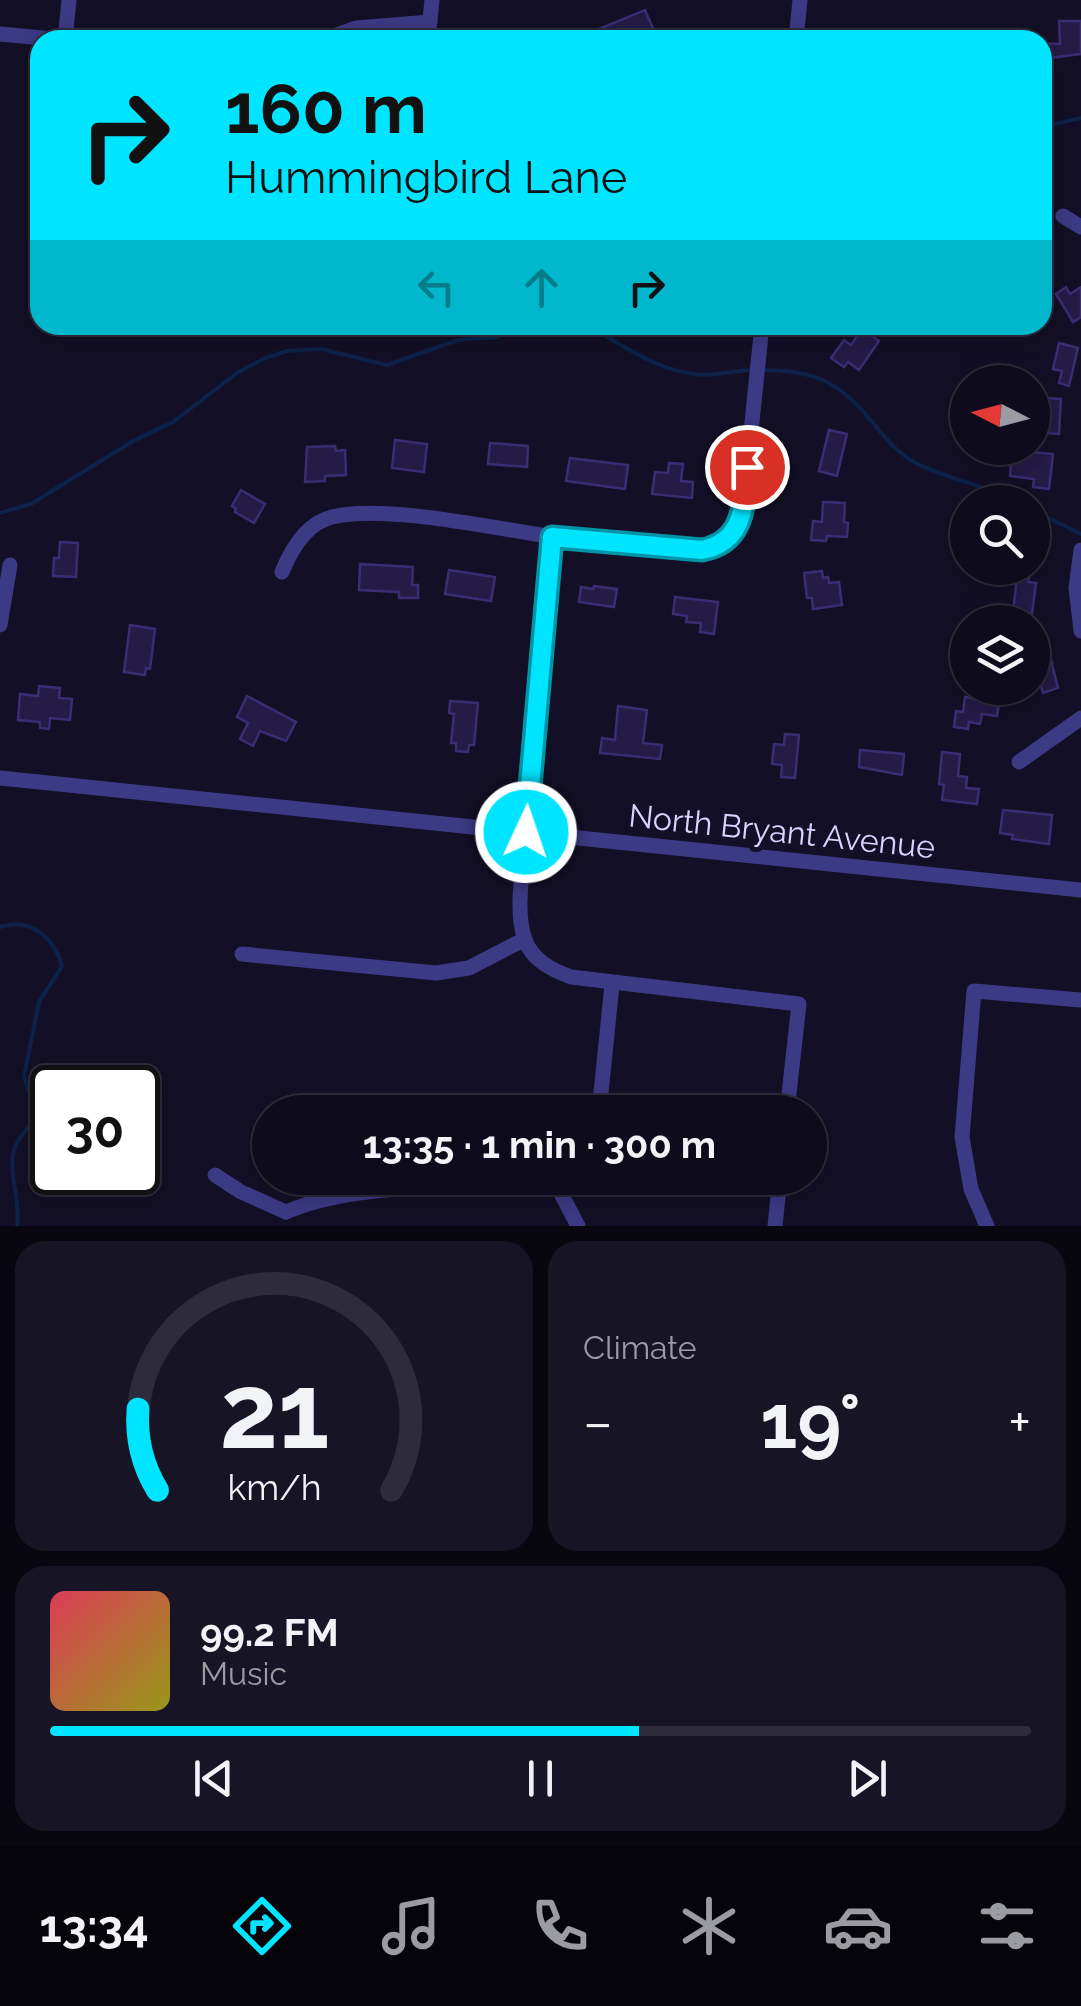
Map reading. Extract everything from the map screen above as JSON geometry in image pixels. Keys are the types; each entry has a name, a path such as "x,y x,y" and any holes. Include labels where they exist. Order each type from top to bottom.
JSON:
{"street":[{"path":"65,30 69,0"},
{"path":"429,30 432,0"},
{"path":"797,30 800,0"},
{"path":"350,30 430,22"},
{"path":"0,34 30,37"},
{"path":"1063,216 1081,227"},
{"path":"282,572 291,551 309,530 328,518 354,513 552,537 702,550 718,547 730,540 744,500 761,335"},
{"path":"552,537 526,832 522,902 525,939 532,953 548,968 571,978 799,1004 789,1095"},
{"path":"1081,550 1076,588 1081,631"},
{"path":"0,625 10,564"},
{"path":"1019,762 1081,718"},
{"name":"North Bryant Avenue","path":"0,778 1081,890"},
{"path":"242,954 436,973 469,968 525,939"},
{"path":"601,1095 612,984"},
{"path":"986,1226 971,1190 962,1137 974,991 1081,1000"},
{"path":"216,1175 285,1219 312,1201 348,1195"},
{"path":"563,1195 578,1226"},
{"path":"775,1226 778,1195"}],"building":[{"path":"645,10 654,30 599,30"},
{"path":"1059,21 1081,21 1081,54 1052,58 1052,44 1060,44"},
{"path":"1066,287 1070,294 1081,287 1081,317 1073,322 1056,294"},
{"path":"858,335 870,335 879,341 859,370 848,362 844,367 831,358 844,340 851,345"},
{"path":"1059,343 1078,348 1069,386 1059,383 1062,371 1053,369"},
{"path":"1050,398 1061,399 1059,434 1050,433"},
{"path":"829,430 847,434 837,476 819,471"},
{"path":"395,440 427,444 424,472 392,468"},
{"path":"490,443 528,446 527,467 488,464"},
{"path":"335,446 336,451 345,450 346,475 305,482 307,447"},
{"path":"1053,454 1049,485 1033,485 1034,479 1010,476 1011,465 1050,465"},
{"path":"570,458 628,465 625,489 566,481"},
{"path":"669,463 683,464 681,481 693,482 692,498 652,494 655,472 668,473"},
{"path":"241,490 265,504 254,523 232,506"},
{"path":"823,502 845,503 847,537 811,540 813,521 822,522"},
{"path":"60,542 78,543 76,577 53,576"},
{"path":"360,564 413,567 412,585 418,585 418,598 399,598 399,592 359,590"},
{"path":"449,570 495,577 491,601 445,594"},
{"path":"822,571 829,583 839,582 842,605 813,609 812,598 807,598 804,573"},
{"path":"1016,585 1036,585 1033,605 1014,605"},
{"path":"581,587 617,589 614,607 579,602"},
{"path":"675,597 718,602 714,634 700,632 701,623 686,622 687,616 673,614"},
{"path":"130,625 155,629 150,669 146,668 145,675 124,672"},
{"path":"1050,656 1058,688 1050,691"},
{"path":"39,686 60,688 59,698 72,699 70,720 50,718 49,729 40,728 40,722 18,720 20,694 38,696"},
{"path":"247,696 296,722 286,741 260,731 253,746 240,739 248,723 237,717"},
{"path":"450,701 478,703 474,745 469,745 468,752 456,751 456,743 451,743 454,714 449,713"},
{"path":"964,705 999,705 997,716 982,714 980,724 969,722 968,729 954,727 956,711 963,712"},
{"path":"618,706 647,710 643,743 662,745 660,759 600,753 602,738 615,740"},
{"path":"785,734 799,735 795,778 781,777 782,765 772,764 774,744 784,745"},
{"path":"860,750 904,754 902,775 859,767"},
{"path":"942,752 960,754 958,776 967,777 966,788 979,789 977,804 942,800"},
{"path":"1003,810 1052,815 1049,844 1012,839 1013,835 1000,833"}],"waterway":[{"path":"1052,125 1081,118"},
{"path":"0,513 31,504 133,441 173,422 237,373 263,359 287,351 321,349 387,365 458,340 501,335"},
{"path":"604,335 642,357 688,373 752,370"},
{"path":"761,370 796,372 824,381 849,397 893,446 911,460 975,485"},
{"path":"1050,519 1081,534"},
{"path":"0,927 21,925 39,932 53,946 62,966 39,1002 24,1077 36,1112 13,1154 17,1226"}],"route":[{"path":"526,832 552,537 702,550 718,547 730,540 737,524 747,467"}]}
